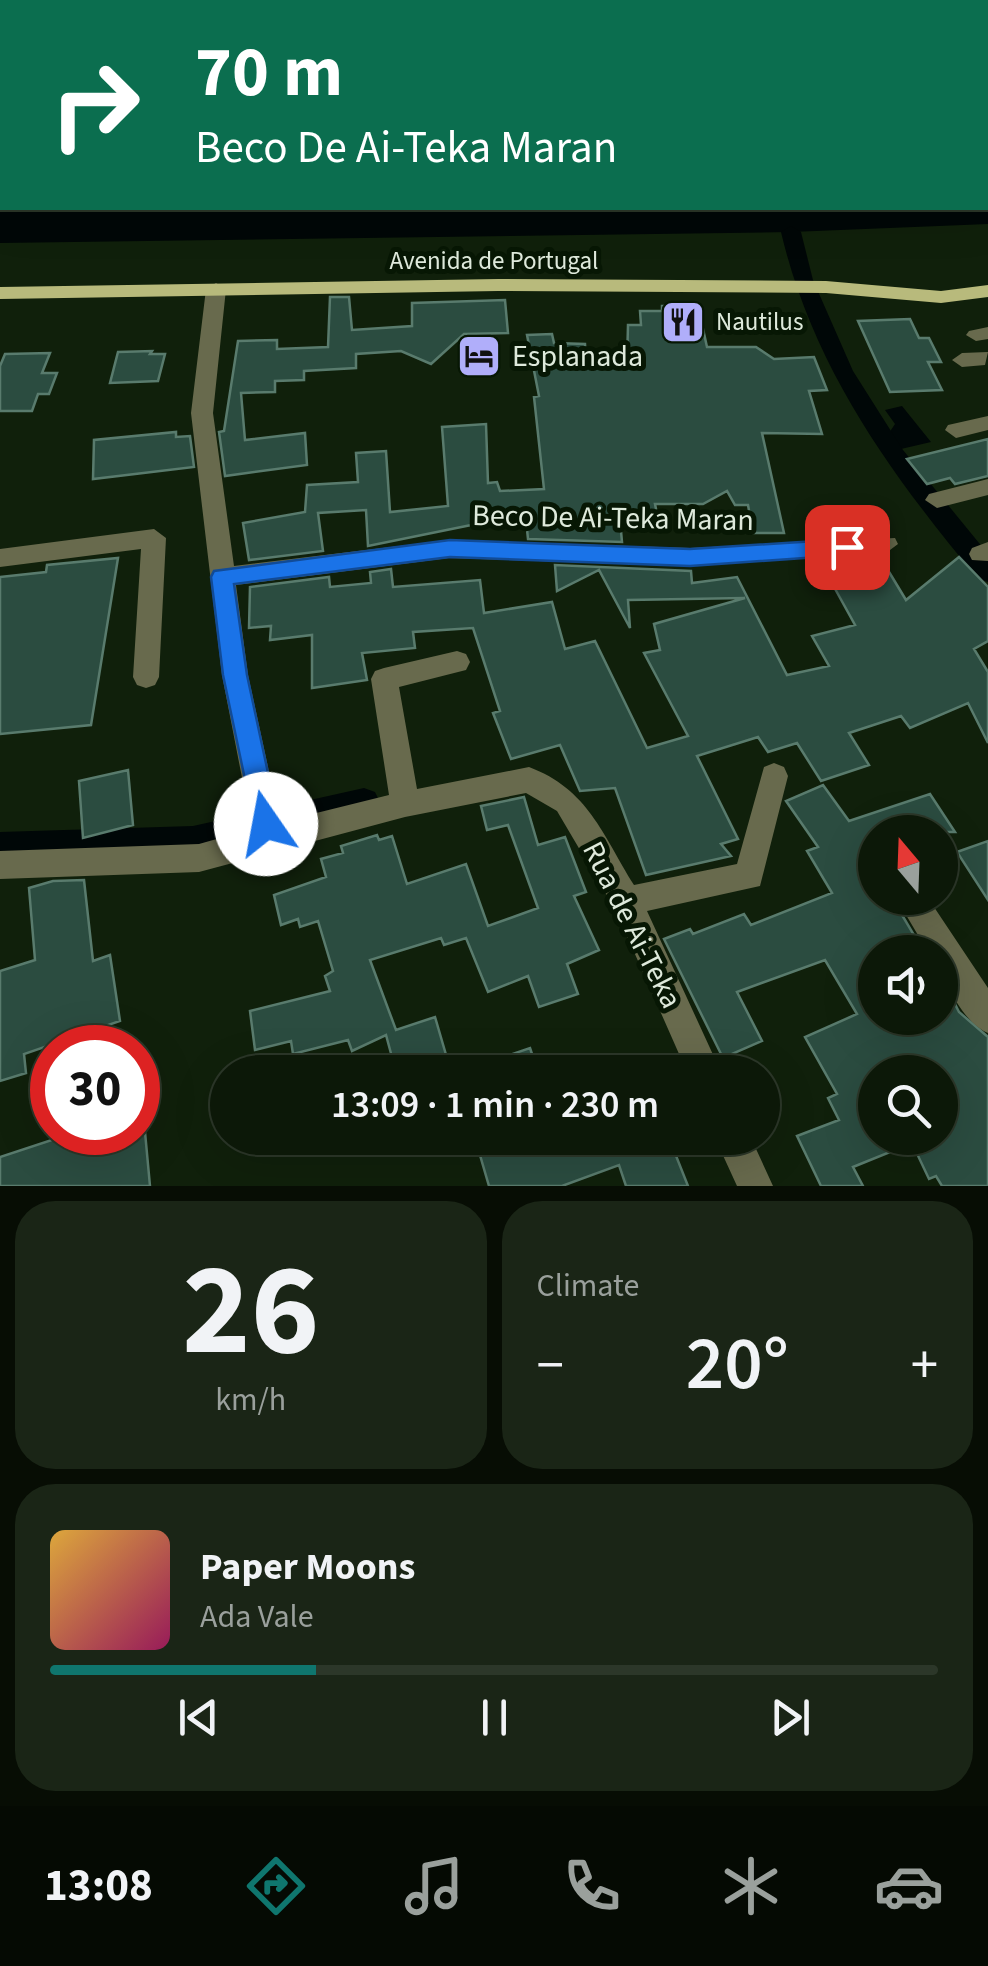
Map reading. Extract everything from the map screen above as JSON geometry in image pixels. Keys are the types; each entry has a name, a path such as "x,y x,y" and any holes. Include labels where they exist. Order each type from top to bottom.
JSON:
{"main road":[{"name":"Avenida de Portugal","path":"0,293 498,284 826,286 941,297 988,291"}],"street":[{"path":"216,289 202,413 235,675 270,838"},
{"path":"962,360 985,348"},
{"path":"956,430 988,423"},
{"path":"937,500 988,487"},
{"path":"0,558 154,538 146,678"},
{"name":"Beco De Ai-Teka Maran","path":"222,577 450,549 690,557 886,544"},
{"path":"406,804 384,679 458,662"},
{"path":"627,901 748,876 774,776"},
{"name":"Rua de Ai-Teka","path":"0,865 65,859 188,859 406,804 529,780 567,802 627,901 696,1055"},
{"path":"922,915 988,1017"},
{"path":"740,1155 754,1186"}],"shaded area":[{"path":"0,210 988,210 988,224 791,232 0,243"},
{"path":"902,406 931,442 901,449 889,433 895,424 885,410"}],"building":[{"path":"330,297 349,297 352,330 412,326 412,303 505,300 508,333 464,334 431,364 401,351 356,354 356,368 304,371 304,380 275,381 275,392 241,393 245,440 305,433 307,465 225,476 219,432 224,431 238,341 277,340 277,349 328,347"},
{"path":"662,306 698,306 707,347 756,347 774,359 814,357 827,390 809,391 822,434 762,433 784,533 753,533 748,505 735,505 727,491 703,504 655,504 658,519 620,520 622,542 528,539 525,510 478,513 481,523 368,546 366,510 318,513 323,551 249,560 243,523 305,512 307,485 358,482 356,453 386,451 390,512 448,506 442,427 486,424 488,483 497,482 500,491 544,489 534,397 539,396 527,335 552,334 554,343 585,344 586,363 627,362 628,325 641,325 640,311 662,311"},
{"path":"910,319 919,338 929,338 941,362 928,362 942,390 890,392 858,321"},
{"path":"152,351 150,354 165,354 158,381 110,383 118,352"},
{"path":"50,353 42,373 57,373 49,394 38,394 32,411 0,411 0,366 5,354"},
{"path":"176,432 176,437 190,436 194,467 93,479 94,440"},
{"path":"988,439 988,476 955,484 950,478 927,484 907,459"},
{"path":"880,557 906,600 959,557 988,587 988,641 974,649 988,672 988,743 968,703 910,728 901,716 849,733 869,765 821,781 797,743 768,752 758,737 697,756 738,839 721,844 731,856 646,875 615,788 580,791 560,745 511,759 493,713 500,711 473,628 413,632 415,648 362,653 367,680 312,688 312,635 270,640 271,626 249,628 250,587 329,577 330,587 371,583 370,572 391,569 393,587 480,580 484,613 552,602 565,649 595,641 647,748 688,736 644,653 660,650 654,624 745,598 628,600 630,628 599,570 557,591 555,565 691,571 692,583 737,577 787,675 829,666 812,636 855,625 823,567"},
{"path":"118,558 91,725 0,734 0,577 46,572 47,565"},
{"path":"128,770 133,825 83,838 79,781"},
{"path":"823,785 849,821 858,818 858,915 902,915 914,935 858,935 858,1035 958,1035 958,1010 988,1037 988,1186 942,1186 936,1176 929,1179 918,1155 958,1155 958,1055 858,1055 858,1155 882,1155 853,1167 863,1186 821,1186 797,1136 839,1120 828,1098 837,1094 805,1037 857,1014 825,960 737,992 762,1041 722,1055 664,939 690,929 693,934 744,914 751,925 832,893 807,851 818,847 786,801"},
{"path":"930,794 944,815 867,815"},
{"path":"524,797 538,845 565,837 586,892 574,896 599,950 567,964 578,994 539,1007 528,976 488,992 466,938 444,945 441,938 370,960 396,1030 435,1017 446,1055 391,1055 386,1035 352,1051 348,1040 293,1054 291,1041 255,1050 250,1011 330,991 325,976 333,971 318,921 300,927 298,919 281,925 274,895 326,877 321,859 343,853 341,846 377,835 379,840 392,836 407,884 466,864 488,926 538,908 508,825 487,830 481,806"},
{"path":"988,841 988,900 958,854"},
{"path":"84,880 93,961 110,955 120,1021 108,1025 30,1025 30,1052 24,1054 26,1073 0,1081 0,971 35,960 29,888 53,881"},
{"path":"530,1048 532,1055 509,1055"},
{"path":"30,1147 30,1155 147,1155 150,1186 0,1186 0,1157"},
{"path":"480,1155 676,1155 688,1186 626,1186 619,1165 562,1186 489,1186"}],"waterway":[{"path":"791,232 803,280 841,371 895,456 988,572"},
{"path":"0,847 193,841 364,802"}],"place":[{"name":"Nautilus","path":"683,322"},
{"name":"Esplanada","path":"479,356"}],"route":[{"path":"266,824 235,675 222,577 450,549 690,557 847,547"}]}
